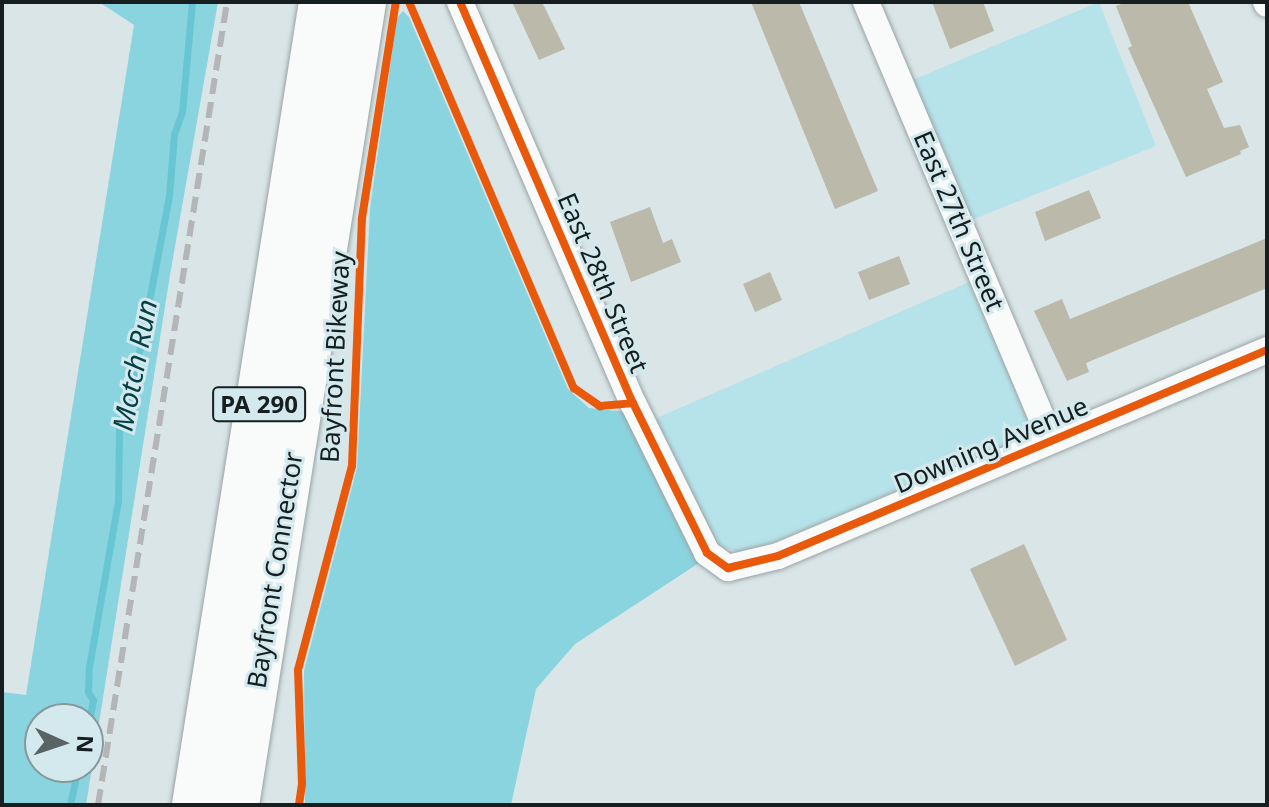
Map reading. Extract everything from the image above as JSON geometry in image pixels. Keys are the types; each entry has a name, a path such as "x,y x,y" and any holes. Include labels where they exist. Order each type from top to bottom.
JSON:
{"highway":[{"name":"Bayfront Connector","path":"194,805 321,2"},
{"name":"Bayfront Connector","path":"237,805 364,2"}],"street":[{"name":"East 28th Street","path":"460,2 633,403 707,553 728,568"},
{"name":"East 27th Street","path":"866,2 1051,440"},
{"name":"Downing Avenue","path":"728,568 778,556 1267,350"}],"shaded area":[{"path":"99,2 218,2 170,275 102,703 24,703 24,783 89,783 86,805 2,805 2,692 26,695 134,25"},
{"path":"1099,2 1156,146 969,221 910,81"},
{"path":"403,11 409,17 568,389 589,408 627,412 699,563 575,644 536,689 511,805 305,805 304,671 357,468 370,208 397,18"},
{"path":"969,282 1029,422 1027,437 745,554 719,546 652,420"}],"building":[{"path":"512,2 542,2 565,49 539,60"},
{"path":"751,2 799,2 878,191 835,209"},
{"path":"932,2 983,2 994,31 950,49"},
{"path":"1127,2 1188,2 1223,82 1207,89 1224,128 1240,125 1249,147 1240,151 1241,154 1186,177 1128,48 1132,46 1116,6"},
{"path":"1089,190 1101,218 1045,241 1035,212"},
{"path":"650,207 663,243 672,239 681,262 631,282 610,222"},
{"path":"1267,238 1267,288 1086,363 1089,372 1067,381 1034,311 1062,299 1070,319"},
{"path":"899,256 910,284 869,300 858,272"},
{"path":"770,272 782,300 755,312 743,284"},
{"path":"1024,544 1067,640 1015,666 970,569"}],"waterway":[{"name":"Motch Run","path":"92,703 88,692 89,667 118,501 119,427 140,348 169,196 174,134 182,112 192,2"},
{"name":"Motch Run","path":"70,805 75,783"}],"railway":[{"path":"98,805 227,2"}],"cycle path":[{"name":"Bayfront Bikeway","path":"299,805 302,784 298,670 352,466 362,218 396,2"},
{"path":"409,2 574,388 600,406 633,403"},
{"path":"460,2 633,403 707,553 728,568 778,556 1267,350"}]}
